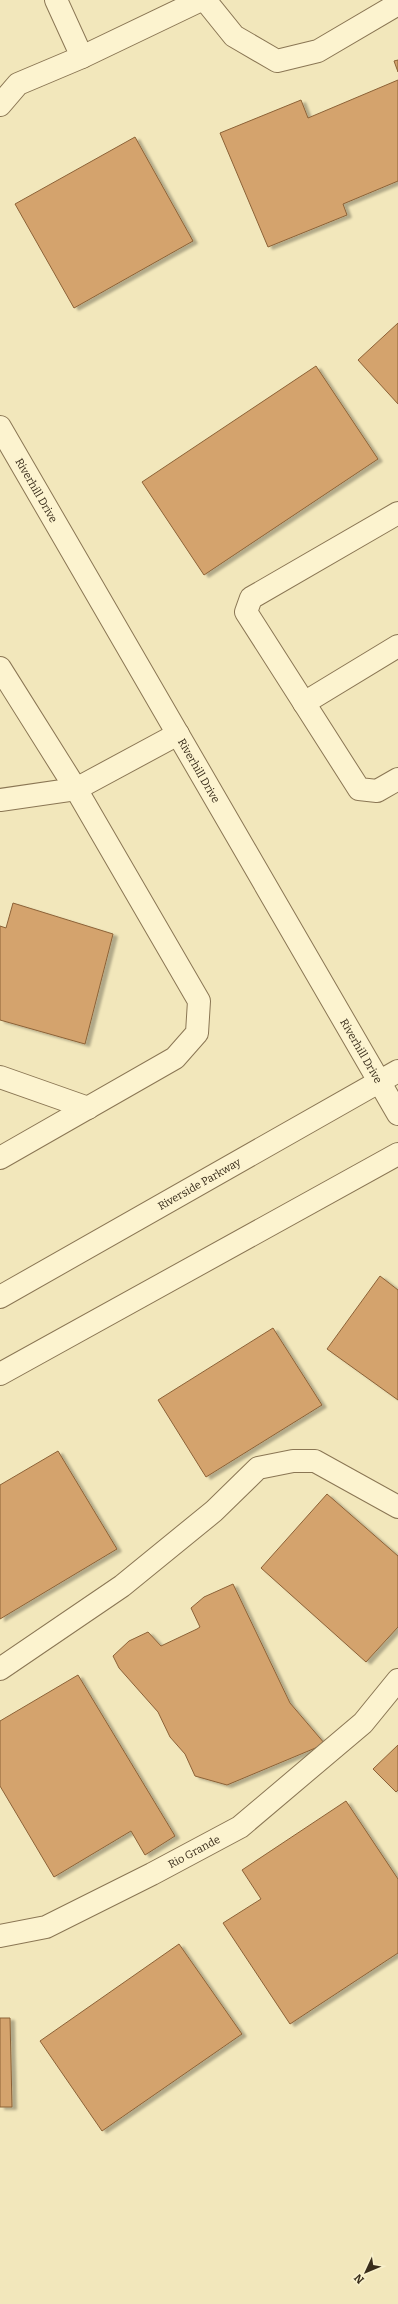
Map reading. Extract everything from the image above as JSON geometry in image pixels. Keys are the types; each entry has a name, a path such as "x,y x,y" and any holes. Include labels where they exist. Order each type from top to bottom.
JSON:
{"street":[{"path":"56,0 82,57"},
{"path":"0,104 18,84 82,57 201,0"},
{"path":"205,0 234,36 277,61 318,51 398,4"},
{"name":"Riverhill Drive","path":"0,427 178,734 389,1076 398,1114"},
{"path":"398,513 251,598 246,612 359,789 377,791 398,779"},
{"path":"304,703 398,646"},
{"path":"0,668 76,789 199,1001 197,1033 175,1058 0,1158"},
{"path":"0,800 76,789 178,734"},
{"name":"Riverside Parkway","path":"0,1297 389,1076"},
{"path":"0,1077 88,1108"},
{"path":"0,1374 398,1154"},
{"path":"0,1669 122,1586 214,1510 258,1468 294,1461 315,1462 398,1507"},
{"name":"Rio Grande","path":"0,1936 46,1927 152,1874 240,1827 362,1723 398,1680"}],"building":[{"path":"398,60 398,72 394,61"},
{"path":"398,80 398,181 343,204 347,215 268,247 220,133 301,100 308,118"},
{"path":"135,137 193,241 74,308 15,204"},
{"path":"398,323 398,404 358,360"},
{"path":"316,366 378,459 204,575 142,482"},
{"path":"13,903 113,934 85,1044 0,1020 0,926 6,928"},
{"path":"380,1276 398,1290 398,1400 327,1349"},
{"path":"273,1328 322,1405 206,1477 158,1400"},
{"path":"58,1451 117,1549 0,1619 0,1485"},
{"path":"327,1494 398,1556 398,1627 366,1662 261,1568"},
{"path":"233,1584 290,1703 325,1744 227,1785 195,1776 185,1754 170,1737 158,1712 119,1668 113,1656 129,1641 148,1632 161,1646 197,1629 200,1627 191,1608 204,1597"},
{"path":"78,1675 175,1836 145,1855 131,1831 54,1877 0,1786 0,1721"},
{"path":"398,1745 398,1790 396,1792 373,1769"},
{"path":"346,1801 398,1879 398,1953 290,2024 223,1923 261,1899 242,1870"},
{"path":"179,1944 242,2034 102,2131 40,2041"},
{"path":"0,2018 10,2018 12,2107 0,2107"}]}
